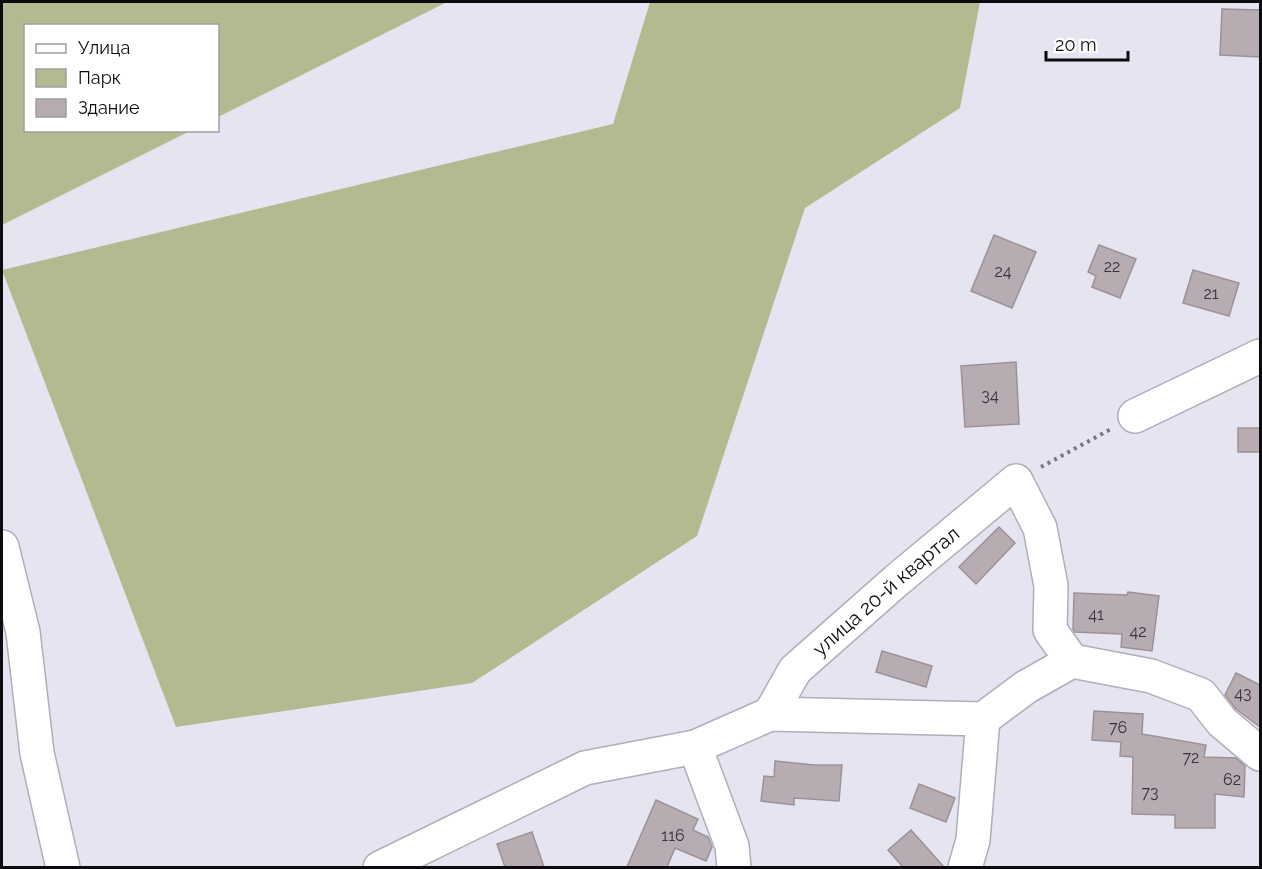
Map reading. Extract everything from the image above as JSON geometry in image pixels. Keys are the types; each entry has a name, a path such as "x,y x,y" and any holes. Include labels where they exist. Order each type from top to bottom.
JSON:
{"street":[{"path":"1135,416 1260,356"},
{"path":"1016,481 1040,528 1051,586 1050,630 1072,661"},
{"name":"улица 20-й квартал","path":"770,714 795,670 897,580 1016,481"},
{"path":"2,547 23,632 37,753 63,867"},
{"path":"380,867 585,768 695,747 770,714 984,719 1026,687 1072,661 1151,676 1201,695 1222,723 1260,754"},
{"path":"965,867 973,840 984,719"},
{"path":"695,747 732,846 734,867"}],"path":[{"path":"1016,481 1072,448 1135,416"}],"green space":[{"path":"2,2 447,2 219,116 219,24 24,24 24,132 188,132 2,225"},
{"path":"650,2 980,2 960,108 805,208 697,536 472,683 176,727 2,270 613,124"}],"building":[{"path":"1222,9 1260,10 1260,57 1220,55"},
{"path":"994,235 1036,252 1012,308 971,291"},
{"path":"1099,245 1136,259 1120,298 1092,287 1096,276 1088,272"},
{"path":"1193,270 1239,283 1229,316 1183,303"},
{"path":"1016,362 1019,424 965,427 961,366"},
{"path":"1238,428 1260,428 1260,452 1238,452"},
{"path":"999,527 1015,543 976,584 959,567"},
{"path":"1128,592 1159,596 1152,651 1121,647 1122,634 1075,632 1073,629 1074,593 1127,595"},
{"path":"882,651 932,666 926,687 876,672"},
{"path":"1236,673 1260,685 1260,727 1236,709 1225,695"},
{"path":"1094,711 1143,714 1142,734 1206,745 1204,757 1236,758 1245,766 1244,797 1215,794 1215,828 1175,828 1175,815 1132,814 1133,757 1120,756 1121,742 1092,740"},
{"path":"775,761 842,765 839,801 794,798 794,805 761,801 764,776 774,777"},
{"path":"919,784 955,798 946,822 910,808"},
{"path":"656,800 698,819 693,830 708,837 712,847 706,861 675,848 667,867 627,867"},
{"path":"911,830 944,867 903,867 888,850"},
{"path":"532,832 544,867 505,867 497,844"}]}
